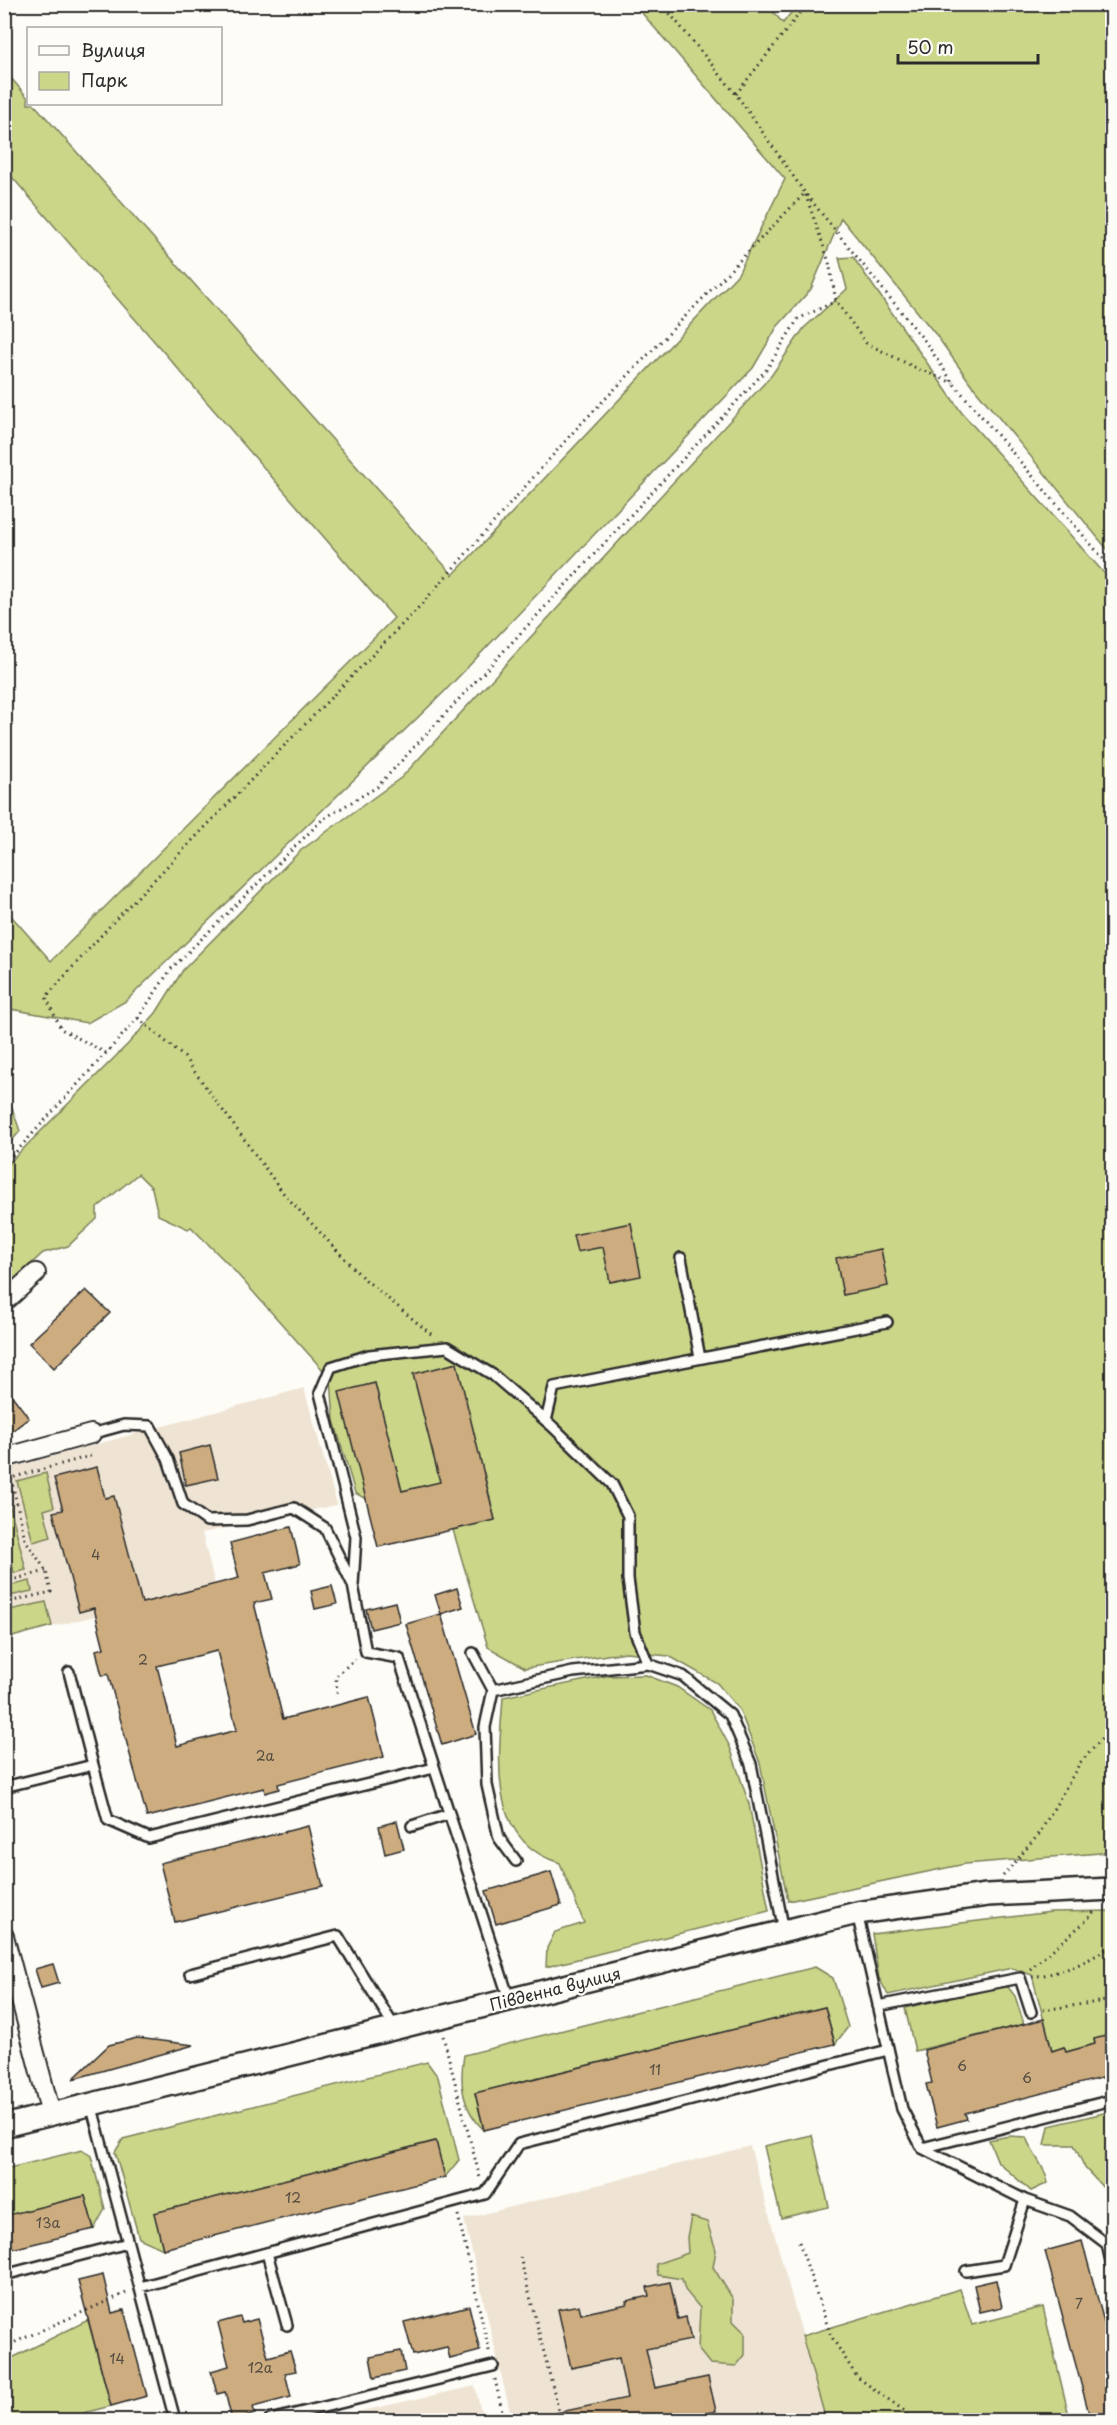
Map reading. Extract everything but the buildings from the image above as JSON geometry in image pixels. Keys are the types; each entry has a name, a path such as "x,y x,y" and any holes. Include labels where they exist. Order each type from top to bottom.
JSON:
{"street":[{"path":"4,1302 36,1273"},
{"path":"4,1458 91,1434"},
{"name":"Південна вулиця","path":"4,2126 857,1913 987,1895 1112,1889"},
{"path":"4,1936 51,2114"}],"lane":[{"path":"681,1258 700,1358"},
{"path":"546,1420 554,1387 887,1322"},
{"path":"353,1586 356,1537 320,1393 331,1367 369,1355 447,1347 493,1375 546,1420 612,1484 628,1516 628,1579 635,1632 648,1664"},
{"path":"91,1434 124,1425 150,1426 168,1459 183,1504 207,1521 247,1520 294,1508 325,1528 353,1586 366,1652 399,1658 509,2000"},
{"path":"473,1653 493,1690 485,1727 487,1785 499,1838 516,1861"},
{"path":"493,1690 573,1672 648,1664 683,1676 730,1715 751,1764 784,1931"},
{"path":"69,1672 108,1820 149,1838 434,1768"},
{"path":"4,1787 93,1765"},
{"path":"412,1826 449,1814"},
{"path":"857,1913 902,2109 922,2148 1025,2200 1070,2216 1110,2244 1113,2266"},
{"path":"190,1974 338,1936 395,2028"},
{"path":"878,2006 1020,1978 1031,2012"},
{"path":"140,2287 485,2194 519,2144 888,2050"},
{"path":"922,2148 1113,2100"},
{"path":"91,2104 175,2421"},
{"path":"966,2271 1004,2265 1025,2200"},
{"path":"4,2275 128,2243"},
{"path":"267,2253 286,2325"},
{"path":"270,2421 493,2366"}],"path":[{"path":"662,4 736,94 805,193 924,340 953,383 1113,568"},
{"path":"736,94 807,4"},
{"path":"805,193 829,262 836,301 866,343 916,368 953,383"},
{"path":"106,1053 61,1029 46,998 115,920 420,606 575,430 805,193"},
{"path":"4,1166 138,1018 171,969 323,819 376,787 765,370 798,319 836,301"},
{"path":"138,1018 184,1057 284,1194 354,1269 447,1347"},
{"path":"4,1603 51,1592 46,1571 26,1539 11,1478 94,1455"},
{"path":"4,1551 12,1580"},
{"path":"4,1582 46,1571"},
{"path":"336,1693 336,1676 349,1663 366,1652"},
{"path":"987,1895 1039,1834 1080,1763 1113,1727"},
{"path":"1020,1978 1086,1921 1112,1889"},
{"path":"1020,1978 1063,1972 1093,1958 1113,1945"},
{"path":"1031,2012 1113,2000"},
{"path":"439,2017 463,2122 485,2194"},
{"path":"455,2202 504,2421"},
{"path":"799,2242 831,2336 857,2377 906,2412 909,2421"},
{"path":"520,2257 561,2421"},
{"path":"4,2347 140,2287"}],"shaded area":[{"path":"304,1388 337,1505 202,1533 215,1585 5,1639 4,1474 9,1468"},
{"path":"750,2146 826,2420 512,2420 464,2219"},
{"path":"475,2386 483,2420 321,2420"}],"green space":[{"path":"635,5 767,5 783,23 797,5 1112,5 1112,555 971,384 937,336 841,218 811,289 777,327 753,368 444,692 126,1001 87,1023 5,1008 5,909 51,961 394,618 5,169 5,71 27,97 27,105 35,105 453,575 738,274 785,179"},
{"path":"853,257 962,413 1112,582 1112,1852 965,1864 788,1901 760,1763 740,1711 717,1683 669,1656 626,1652 525,1668 488,1647 453,1530 495,1520 484,1473 366,1499 355,1493 334,1420 331,1379 230,1266 191,1227 188,1229 158,1215 152,1188 138,1174 97,1208 97,1219 68,1246 43,1253 5,1288 5,1167 128,1044 156,1013 183,970 300,851 402,777 771,376 804,328 847,289 839,258"},
{"path":"5,1102 11,1105 20,1131 5,1149"},
{"path":"46,1473 54,1507 44,1510 51,1537 33,1542 17,1481"},
{"path":"6,1490 26,1570 14,1573 5,1533"},
{"path":"30,1581 32,1591 5,1597 5,1587"},
{"path":"46,1602 52,1626 5,1639 5,1611"},
{"path":"646,1675 677,1687 710,1710 730,1747 749,1804 769,1911 546,1967 547,1948 555,1932 584,1923 560,1863 536,1852 519,1836 508,1817 502,1795 500,1771 503,1697 606,1676"},
{"path":"1112,1911 1112,2036 1094,2039 1095,2044 1066,2052 1064,2047 1052,2051 1032,1975 1012,1968 888,1995 879,1978 872,1934 1051,1912"},
{"path":"815,1967 833,1978 848,2027 835,2044 825,2007 475,2093 484,2130 467,2105 462,2086 464,2055"},
{"path":"994,1987 1008,1987 1015,1996 1024,2024 915,2051 905,2008"},
{"path":"427,2062 438,2077 459,2160 445,2177 435,2141 155,2213 163,2249 139,2238 115,2152 123,2139"},
{"path":"1112,2111 1112,2194 1108,2193 1085,2168 1074,2145 1045,2145 1049,2126"},
{"path":"812,2135 829,2207 781,2218 764,2146"},
{"path":"1009,2136 1026,2137 1048,2183 1031,2191 998,2162 989,2140"},
{"path":"82,2150 91,2156 105,2209 94,2229 85,2196 5,2216 5,2169"},
{"path":"691,2217 707,2222 716,2250 713,2267 733,2299 733,2321 745,2333 745,2355 736,2366 710,2364 698,2349 700,2308 685,2290 682,2279 658,2275 656,2264 688,2253 687,2237"},
{"path":"960,2289 972,2325 1043,2307 1070,2420 826,2420 802,2336"},
{"path":"88,2320 111,2406 56,2420 5,2420 4,2362"}]}
